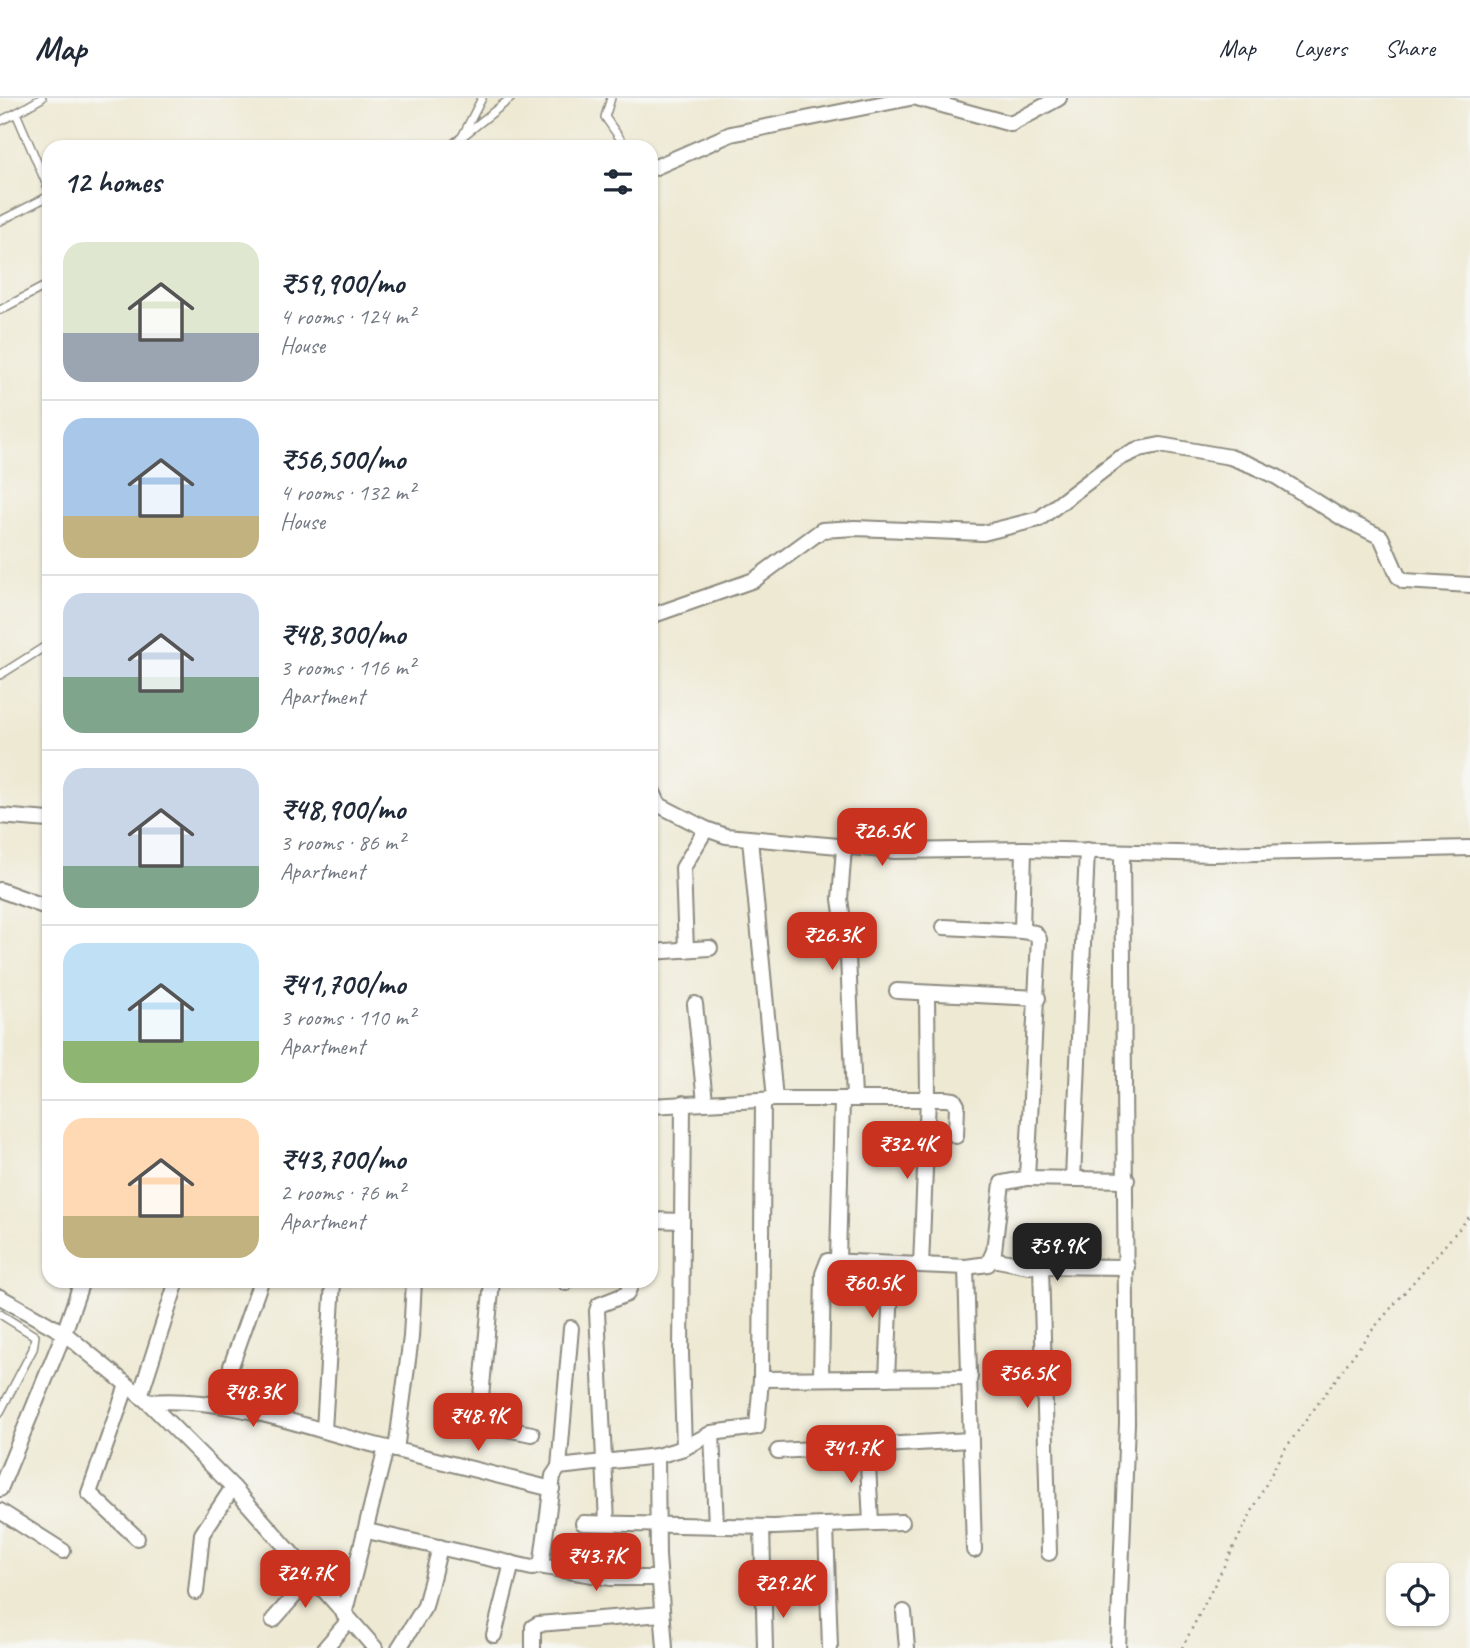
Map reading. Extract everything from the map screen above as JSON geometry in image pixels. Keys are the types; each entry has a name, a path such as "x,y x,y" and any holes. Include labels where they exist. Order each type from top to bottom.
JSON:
{"street":[{"path":"658,166 730,134 910,98"},
{"path":"917,98 1011,124 1059,98"},
{"path":"658,614 754,580 822,530 855,528 983,533 1039,519 1118,459 1140,449 1160,445 1230,457 1277,477 1328,510 1381,537 1398,576 1404,582 1470,585"},
{"path":"658,806 706,830 750,839 895,851 1024,849 1122,852 1470,848"},
{"path":"0,816 42,819"},
{"path":"686,950 683,868 706,830"},
{"path":"559,1466 657,1456 684,1448 712,1433 757,1427 761,1379 769,1100 750,839"},
{"path":"838,1260 848,1098 848,956 839,899 844,848"},
{"path":"1022,931 1024,849"},
{"path":"1073,1179 1087,850"},
{"path":"1118,1648 1127,1423 1127,1180 1122,852"},
{"path":"0,890 42,905"},
{"path":"944,927 1022,931 1035,933 1040,939 1027,1178"},
{"path":"658,952 710,948"},
{"path":"897,991 1038,998"},
{"path":"921,1265 928,1098 927,993"},
{"path":"695,1004 705,1102"},
{"path":"658,1105 848,1098 954,1100 957,1105 956,1136"},
{"path":"683,1103 684,1448"},
{"path":"821,1378 824,1266 828,1261 967,1267 988,1264 992,1259 1002,1183 1027,1178 1127,1180"},
{"path":"658,1220 682,1221"},
{"path":"992,1259 1041,1266 1127,1267"},
{"path":"887,1378 892,1264"},
{"path":"1041,1266 1049,1553"},
{"path":"967,1267 974,1550"},
{"path":"0,1489 80,1288"},
{"path":"144,1399 175,1288"},
{"path":"231,1366 259,1288"},
{"path":"324,1430 334,1288"},
{"path":"325,1648 346,1617 391,1449 411,1337 414,1288"},
{"path":"491,1288 480,1418 490,1426 532,1434"},
{"path":"607,1523 597,1311 599,1305 626,1294 629,1288"},
{"path":"0,1297 64,1333 144,1399 233,1487 375,1648"},
{"path":"539,1566 553,1476 559,1466 571,1328"},
{"path":"761,1379 970,1377"},
{"path":"127,1385 89,1493 137,1538"},
{"path":"144,1399 236,1408 552,1489"},
{"path":"712,1433 716,1526"},
{"path":"778,1451 970,1440"},
{"path":"867,1445 871,1523"},
{"path":"657,1456 659,1578 665,1648"},
{"path":"196,1592 202,1534 233,1487"},
{"path":"0,1511 63,1550"},
{"path":"583,1523 826,1527 902,1522"},
{"path":"762,1527 765,1648"},
{"path":"826,1527 830,1648"},
{"path":"367,1531 532,1568 539,1566 611,1578 659,1578"},
{"path":"399,1648 425,1606 440,1548"},
{"path":"494,1635 512,1563"},
{"path":"273,1620 311,1577"},
{"path":"904,1612 907,1648"},
{"path":"533,1648 534,1628 538,1624 662,1614"}],"lane":[{"path":"0,121 42,98"},
{"path":"462,137 482,98"},
{"path":"458,140 511,98"},
{"path":"611,98 605,117 621,140"},
{"path":"16,113 42,174"},
{"path":"0,221 42,200"},
{"path":"0,310 42,289"},
{"path":"0,675 42,648"},
{"path":"0,1314 35,1336 33,1349 0,1412"}],"path":[{"path":"1182,1648 1282,1452 1368,1335 1470,1216"}]}
